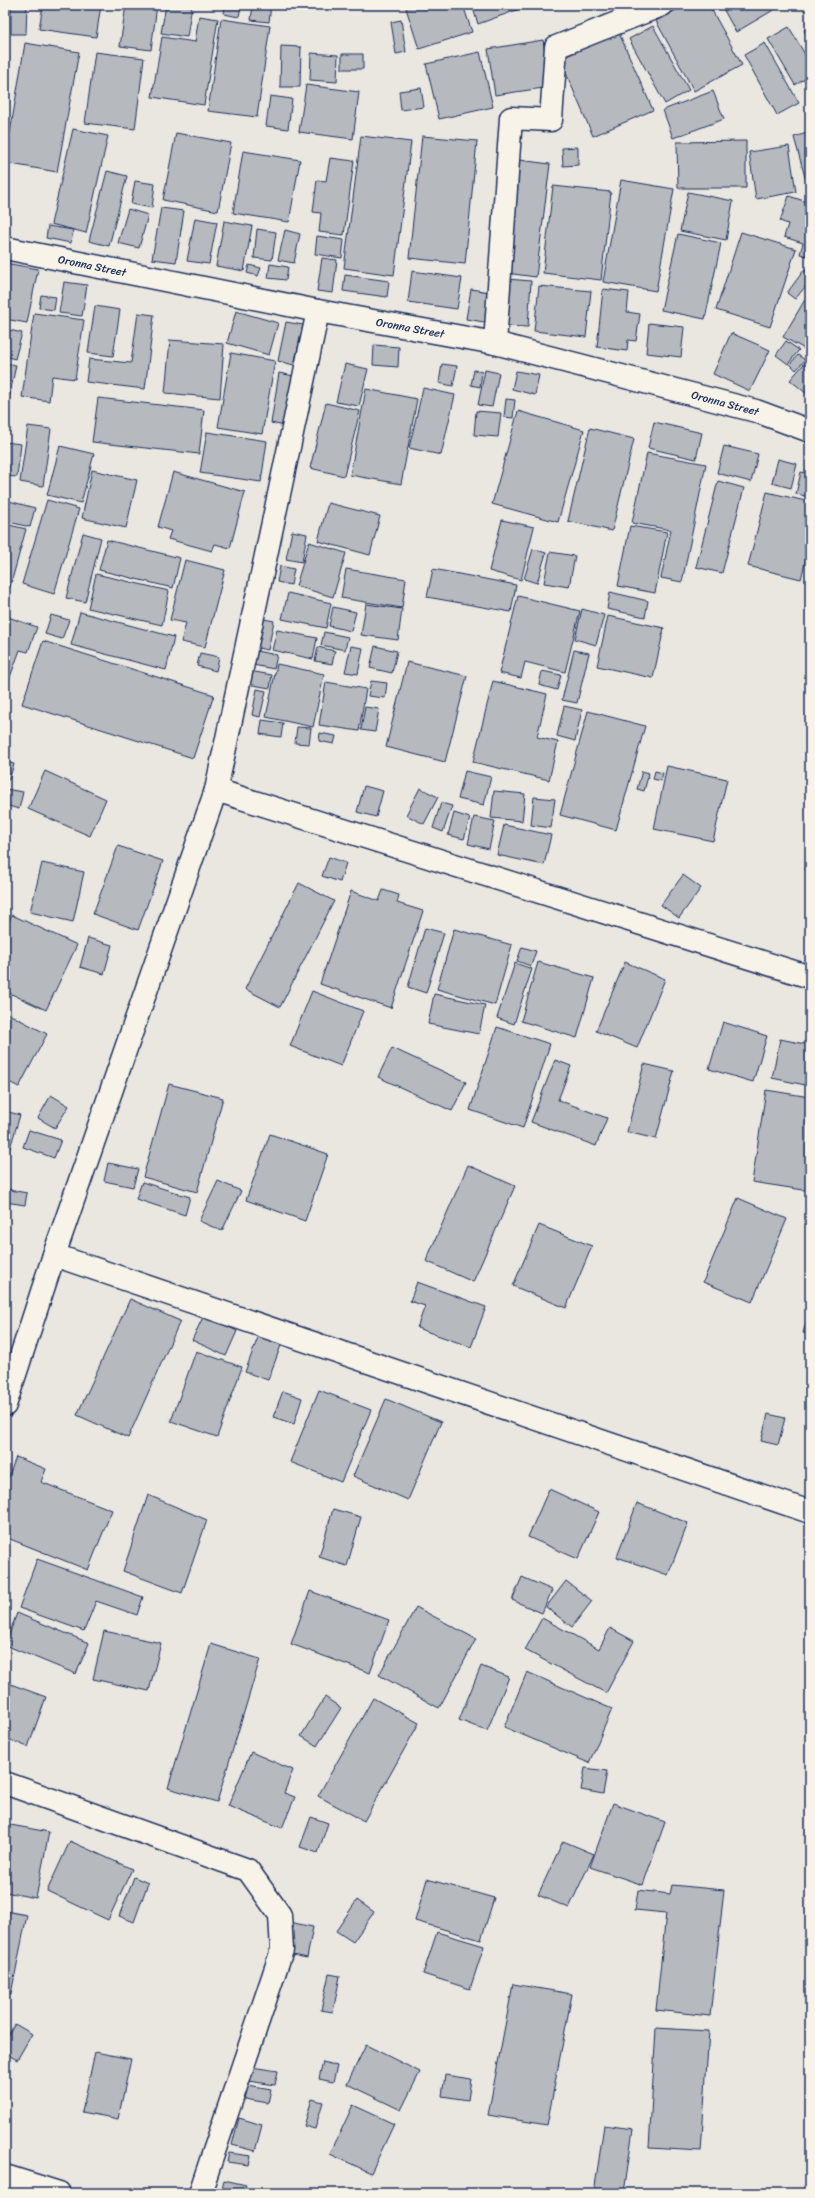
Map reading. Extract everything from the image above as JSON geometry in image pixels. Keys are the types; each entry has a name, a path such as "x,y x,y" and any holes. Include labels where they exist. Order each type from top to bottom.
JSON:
{"street":[{"path":"495,343 511,118 552,120 556,47 662,5"},
{"name":"Oronna Street","path":"5,248 318,311 495,343 756,411 810,431"},
{"path":"5,1405 54,1255 216,790 318,311"},
{"path":"216,790 810,977"},
{"path":"54,1255 810,1512"},
{"path":"5,1783 248,1870 280,1915 282,1950 200,2193"},
{"path":"5,2176 59,2193"}],"building":[{"path":"5,5 7,5 5,66"},
{"path":"11,5 27,5 26,34 11,34"},
{"path":"43,5 101,5 96,37 39,29"},
{"path":"126,5 157,5 151,50 120,46"},
{"path":"166,5 192,5 187,37 161,33"},
{"path":"225,5 241,5 239,17 224,14"},
{"path":"253,5 271,5 269,22 251,20"},
{"path":"405,5 463,5 472,32 419,49"},
{"path":"472,5 527,5 528,6 478,24"},
{"path":"685,5 709,5 742,65 694,91 656,21"},
{"path":"721,5 782,5 736,32"},
{"path":"199,16 218,19 204,105 152,97 162,37 195,42"},
{"path":"221,19 270,26 257,117 208,111"},
{"path":"401,20 406,52 396,54 391,22"},
{"path":"653,26 689,90 665,104 629,39"},
{"path":"789,27 810,63 810,76 795,85 768,39"},
{"path":"810,28 810,43 804,30"},
{"path":"619,33 653,110 593,136 560,59"},
{"path":"543,40 550,87 495,95 488,49"},
{"path":"25,43 79,52 57,172 5,163"},
{"path":"765,43 799,103 777,115 744,55"},
{"path":"281,46 301,47 300,87 280,87"},
{"path":"95,52 144,58 135,129 85,123"},
{"path":"480,52 493,107 439,119 426,64"},
{"path":"311,53 338,55 337,82 310,80"},
{"path":"342,54 363,54 363,69 342,69"},
{"path":"306,85 359,92 353,139 299,132"},
{"path":"421,88 424,107 401,110 399,91"},
{"path":"713,91 724,119 673,138 663,110"},
{"path":"270,96 292,99 288,129 266,126"},
{"path":"73,129 108,136 86,233 51,224"},
{"path":"810,132 810,188 808,188 794,137"},
{"path":"176,133 231,143 218,211 163,200"},
{"path":"361,136 411,142 394,275 344,268"},
{"path":"422,136 477,141 465,264 409,258"},
{"path":"746,141 746,188 678,188 677,142"},
{"path":"789,146 796,192 756,199 749,152"},
{"path":"578,147 578,165 563,166 562,148"},
{"path":"243,151 300,160 289,222 233,213"},
{"path":"330,158 354,161 344,235 319,232 321,213 313,212 317,180 326,181"},
{"path":"519,160 550,164 536,277 506,273"},
{"path":"107,171 127,176 109,246 89,241"},
{"path":"621,180 674,189 656,291 603,282"},
{"path":"135,181 155,184 152,208 131,204"},
{"path":"553,186 611,192 601,280 543,273"},
{"path":"688,192 733,201 726,240 680,231"},
{"path":"789,196 810,203 810,257 800,254 803,243 784,237 788,224 780,221"},
{"path":"161,208 184,211 176,262 152,259"},
{"path":"128,209 148,215 139,248 118,243"},
{"path":"195,218 217,222 209,264 187,261"},
{"path":"224,221 252,226 244,271 216,266"},
{"path":"48,226 73,230 71,243 46,238"},
{"path":"257,229 276,232 272,260 254,258"},
{"path":"285,230 300,234 294,263 278,260"},
{"path":"741,232 796,249 770,327 716,310"},
{"path":"678,234 721,243 705,319 661,310"},
{"path":"317,236 344,240 342,258 315,254"},
{"path":"322,258 337,260 333,293 317,291"},
{"path":"5,263 38,269 27,323 5,319"},
{"path":"270,264 288,267 286,280 268,278"},
{"path":"249,265 261,268 258,276 247,273"},
{"path":"804,270 810,274 810,281 795,299 787,293"},
{"path":"412,271 462,278 457,309 408,302"},
{"path":"345,275 389,281 387,297 343,291"},
{"path":"507,279 531,281 528,327 504,326"},
{"path":"64,282 87,285 82,316 59,313"},
{"path":"539,286 591,291 586,337 534,331"},
{"path":"471,289 495,293 490,323 466,319"},
{"path":"603,289 629,292 627,312 640,314 636,341 628,340 627,351 597,347"},
{"path":"810,291 810,352 783,337"},
{"path":"41,295 56,297 54,310 39,308"},
{"path":"95,306 120,310 113,356 88,353"},
{"path":"236,311 278,323 269,355 227,343"},
{"path":"34,313 84,320 75,379 52,376 49,401 22,397"},
{"path":"138,313 154,315 145,389 86,382 89,359 131,363"},
{"path":"286,322 303,325 294,365 278,361"},
{"path":"649,323 684,327 681,357 646,353"},
{"path":"5,329 22,333 15,359 5,356"},
{"path":"731,333 770,350 750,391 713,374"},
{"path":"170,340 224,344 220,398 165,393"},
{"path":"786,341 799,350 788,364 776,355"},
{"path":"374,345 399,347 398,367 373,365"},
{"path":"231,353 275,361 262,434 218,427"},
{"path":"798,355 805,360 796,370 790,364"},
{"path":"810,357 810,391 807,394 790,380"},
{"path":"5,363 16,365 6,413 5,412"},
{"path":"345,364 368,369 359,406 336,402"},
{"path":"442,364 457,366 453,386 439,383"},
{"path":"474,370 482,372 480,387 471,385"},
{"path":"485,370 499,373 492,407 478,405"},
{"path":"516,371 539,375 535,395 512,389"},
{"path":"279,373 294,376 285,426 271,423"},
{"path":"423,388 455,395 441,455 409,448"},
{"path":"366,389 417,399 401,484 350,475"},
{"path":"98,398 204,410 199,454 92,442"},
{"path":"506,399 515,400 513,418 504,417"},
{"path":"326,403 360,411 344,476 310,468"},
{"path":"476,411 501,413 498,437 474,435"},
{"path":"518,411 584,430 558,522 492,504"},
{"path":"654,422 702,433 696,459 648,448"},
{"path":"28,426 51,429 43,486 20,482"},
{"path":"590,428 634,439 612,531 568,521"},
{"path":"207,432 267,441 261,482 200,473"},
{"path":"5,442 21,444 17,477 5,476"},
{"path":"60,446 94,454 81,503 47,495"},
{"path":"724,446 758,454 751,482 717,473"},
{"path":"647,453 706,464 682,582 661,578 671,530 632,523"},
{"path":"778,459 797,464 791,488 772,483"},
{"path":"92,470 137,480 126,528 82,518"},
{"path":"173,472 245,492 230,548 215,544 212,551 168,539 171,531 158,527"},
{"path":"801,472 810,474 810,497 796,494"},
{"path":"718,481 744,488 722,573 696,567"},
{"path":"767,492 810,502 810,543 801,579 748,566"},
{"path":"5,500 35,508 30,527 5,521"},
{"path":"47,500 79,509 54,594 22,584"},
{"path":"328,503 380,516 370,555 318,541"},
{"path":"502,520 534,527 521,580 489,571"},
{"path":"5,524 26,529 10,587 5,586"},
{"path":"630,526 667,532 655,593 618,586"},
{"path":"292,531 307,534 302,562 286,559"},
{"path":"83,533 101,538 85,602 66,598"},
{"path":"107,540 180,558 173,588 99,570"},
{"path":"309,542 346,553 333,597 296,586"},
{"path":"533,549 546,553 537,583 524,579"},
{"path":"550,552 575,556 569,587 544,583"},
{"path":"185,560 225,570 205,647 181,642 186,623 170,620"},
{"path":"280,566 294,569 291,585 277,582"},
{"path":"346,569 406,579 402,608 341,598"},
{"path":"433,569 516,585 511,612 427,597"},
{"path":"96,574 169,591 162,625 88,608"},
{"path":"610,592 648,601 645,617 607,609"},
{"path":"288,593 331,603 326,628 282,619"},
{"path":"518,596 580,611 565,672 525,662 521,678 499,673"},
{"path":"366,604 402,609 398,640 361,635"},
{"path":"333,607 356,612 351,631 329,626"},
{"path":"582,609 604,615 596,645 575,639"},
{"path":"80,612 174,637 166,670 71,645"},
{"path":"51,615 69,620 62,639 45,634"},
{"path":"5,616 37,627 28,652 20,650 6,688"},
{"path":"608,616 664,628 653,678 597,666"},
{"path":"264,619 274,621 268,650 258,648"},
{"path":"277,630 317,638 313,659 272,650"},
{"path":"324,632 348,637 345,650 321,645"},
{"path":"43,641 214,695 193,758 22,704"},
{"path":"351,646 363,648 358,674 345,672"},
{"path":"375,646 397,651 392,673 370,668"},
{"path":"318,647 335,651 332,664 315,661"},
{"path":"574,650 589,653 577,703 562,700"},
{"path":"256,651 277,655 274,669 253,665"},
{"path":"200,653 219,657 216,671 197,666"},
{"path":"407,662 467,676 445,762 386,747"},
{"path":"277,664 324,674 313,727 266,717"},
{"path":"810,670 810,692 806,691"},
{"path":"249,671 272,675 270,688 247,684"},
{"path":"542,671 561,675 557,690 539,685"},
{"path":"371,681 387,683 385,698 368,696"},
{"path":"493,681 547,694 537,737 558,742 549,780 473,762"},
{"path":"326,682 366,689 359,731 319,725"},
{"path":"257,689 266,691 260,717 252,715"},
{"path":"564,706 582,710 575,741 557,736"},
{"path":"365,707 379,709 375,732 361,730"},
{"path":"588,711 645,726 616,830 560,815"},
{"path":"262,720 283,723 281,737 260,734"},
{"path":"297,727 311,728 309,744 295,743"},
{"path":"320,733 336,736 334,744 319,741"},
{"path":"5,762 14,764 9,780 5,779"},
{"path":"667,766 727,779 713,841 654,829"},
{"path":"45,771 106,799 90,836 28,809"},
{"path":"465,771 491,777 484,805 458,799"},
{"path":"642,771 649,773 644,791 637,789"},
{"path":"655,771 663,773 661,781 653,779"},
{"path":"364,786 383,791 376,817 357,812"},
{"path":"420,788 438,797 424,824 406,815"},
{"path":"5,789 23,792 19,809 5,805"},
{"path":"494,791 525,794 522,821 491,818"},
{"path":"534,797 555,799 551,828 531,825"},
{"path":"441,803 452,806 443,832 433,828"},
{"path":"454,813 470,818 464,839 448,835"},
{"path":"474,817 495,821 489,849 468,844"},
{"path":"504,825 551,835 544,865 497,855"},
{"path":"118,846 163,861 138,930 93,914"},
{"path":"810,852 810,871 805,870"},
{"path":"329,857 346,863 340,882 322,876"},
{"path":"42,863 84,872 73,922 30,912"},
{"path":"683,875 701,888 679,918 661,905"},
{"path":"299,883 334,901 280,1007 245,989"},
{"path":"383,890 399,895 397,903 423,911 391,1008 320,984 351,891 379,901"},
{"path":"12,915 77,945 46,1010 5,991 5,929"},
{"path":"425,928 444,933 426,993 408,987"},
{"path":"454,929 512,945 495,1005 437,989"},
{"path":"88,938 112,945 104,974 80,967"},
{"path":"522,947 536,951 531,966 517,961"},
{"path":"538,962 594,978 577,1038 521,1021"},
{"path":"625,962 665,979 637,1048 596,1031"},
{"path":"515,963 532,969 514,1024 497,1018"},
{"path":"312,991 363,1011 341,1066 290,1046"},
{"path":"434,994 485,1005 479,1034 428,1024"},
{"path":"5,1012 47,1034 19,1087 5,1080"},
{"path":"723,1022 767,1036 753,1082 709,1069"},
{"path":"497,1027 550,1044 523,1128 470,1110"},
{"path":"780,1039 810,1045 810,1086 772,1078"},
{"path":"392,1048 466,1082 452,1111 378,1077"},
{"path":"555,1060 571,1066 558,1100 607,1118 596,1146 531,1122"},
{"path":"644,1064 674,1071 656,1139 627,1132"},
{"path":"169,1084 223,1098 197,1192 143,1177"},
{"path":"766,1090 810,1097 810,1191 752,1182"},
{"path":"51,1095 69,1106 55,1128 38,1118"},
{"path":"5,1111 20,1115 6,1161 5,1161"},
{"path":"29,1130 61,1140 54,1158 23,1147"},
{"path":"270,1134 328,1154 305,1221 246,1200"},
{"path":"108,1163 138,1169 133,1187 104,1181"},
{"path":"468,1165 515,1186 473,1282 426,1261"},
{"path":"218,1181 241,1191 222,1231 199,1221"},
{"path":"142,1182 190,1197 185,1215 136,1199"},
{"path":"5,1189 27,1193 25,1205 5,1202"},
{"path":"738,1198 787,1219 752,1302 703,1282"},
{"path":"539,1225 592,1246 566,1308 513,1286"},
{"path":"417,1282 486,1307 471,1347 417,1328 425,1306 410,1301"},
{"path":"130,1299 180,1321 128,1438 77,1415"},
{"path":"810,1309 810,1335 803,1333"},
{"path":"204,1315 237,1331 226,1356 192,1340"},
{"path":"260,1332 283,1340 268,1380 245,1372"},
{"path":"196,1351 242,1367 217,1437 171,1421"},
{"path":"319,1390 371,1410 341,1482 290,1462"},
{"path":"283,1391 302,1398 294,1424 273,1417"},
{"path":"386,1399 441,1422 408,1500 353,1476"},
{"path":"768,1414 785,1418 778,1445 761,1441"},
{"path":"16,1457 46,1469 41,1482 112,1510 88,1570 5,1537 5,1486"},
{"path":"549,1489 599,1512 578,1559 528,1537"},
{"path":"148,1495 207,1520 182,1593 123,1571"},
{"path":"637,1503 688,1523 668,1575 617,1557"},
{"path":"333,1509 361,1517 347,1566 319,1557"},
{"path":"37,1559 143,1597 137,1615 96,1601 84,1631 19,1608"},
{"path":"522,1577 552,1590 542,1613 512,1600"},
{"path":"566,1581 592,1601 572,1627 546,1607"},
{"path":"310,1591 389,1620 370,1673 291,1644"},
{"path":"416,1607 476,1639 439,1708 379,1675"},
{"path":"17,1613 89,1643 76,1674 5,1645"},
{"path":"542,1618 599,1649 610,1628 634,1641 606,1693 525,1650"},
{"path":"104,1631 161,1643 149,1691 93,1679"},
{"path":"211,1644 260,1659 217,1802 168,1788"},
{"path":"481,1666 509,1677 487,1731 459,1720"},
{"path":"527,1672 612,1709 589,1763 504,1727"},
{"path":"5,1682 46,1697 28,1747 5,1738"},
{"path":"325,1697 341,1708 317,1746 301,1736"},
{"path":"373,1698 419,1723 364,1821 318,1796"},
{"path":"251,1752 293,1770 284,1793 295,1797 282,1828 228,1806"},
{"path":"585,1768 607,1771 603,1794 581,1790"},
{"path":"613,1803 665,1822 643,1885 590,1867"},
{"path":"311,1817 328,1823 318,1853 300,1847"},
{"path":"5,1824 49,1832 36,1898 5,1892"},
{"path":"70,1841 132,1869 108,1920 47,1891"},
{"path":"563,1841 594,1854 569,1908 538,1895"},
{"path":"134,1877 148,1883 134,1922 119,1916"},
{"path":"427,1879 494,1898 481,1940 415,1921"},
{"path":"672,1885 724,1890 710,2016 656,2010 666,1913 635,1910 638,1890 670,1894"},
{"path":"357,1900 374,1912 353,1942 336,1931"},
{"path":"5,1911 27,1915 11,1994 5,1993"},
{"path":"294,1923 313,1927 307,1958 287,1954"},
{"path":"437,1932 484,1946 470,1989 423,1974"},
{"path":"329,1974 340,1976 333,2012 321,2010"},
{"path":"513,1984 572,1994 547,2125 488,2115"},
{"path":"15,2024 32,2034 17,2060 5,2053 5,2040"},
{"path":"656,2028 709,2031 701,2151 649,2148"},
{"path":"366,2045 420,2072 401,2110 347,2084"},
{"path":"95,2052 131,2059 118,2119 82,2112"},
{"path":"323,2062 337,2066 333,2082 319,2079"},
{"path":"251,2067 278,2071 275,2085 249,2081"},
{"path":"445,2075 471,2079 468,2100 442,2096"},
{"path":"248,2085 271,2089 268,2103 245,2099"},
{"path":"312,2099 323,2102 315,2129 304,2126"},
{"path":"353,2105 394,2124 371,2173 330,2154"},
{"path":"239,2118 262,2125 255,2151 232,2145"},
{"path":"604,2125 633,2129 624,2193 594,2193"},
{"path":"229,2153 251,2156 249,2165 227,2162"},
{"path":"224,2180 246,2185 244,2193 221,2193"}]}
